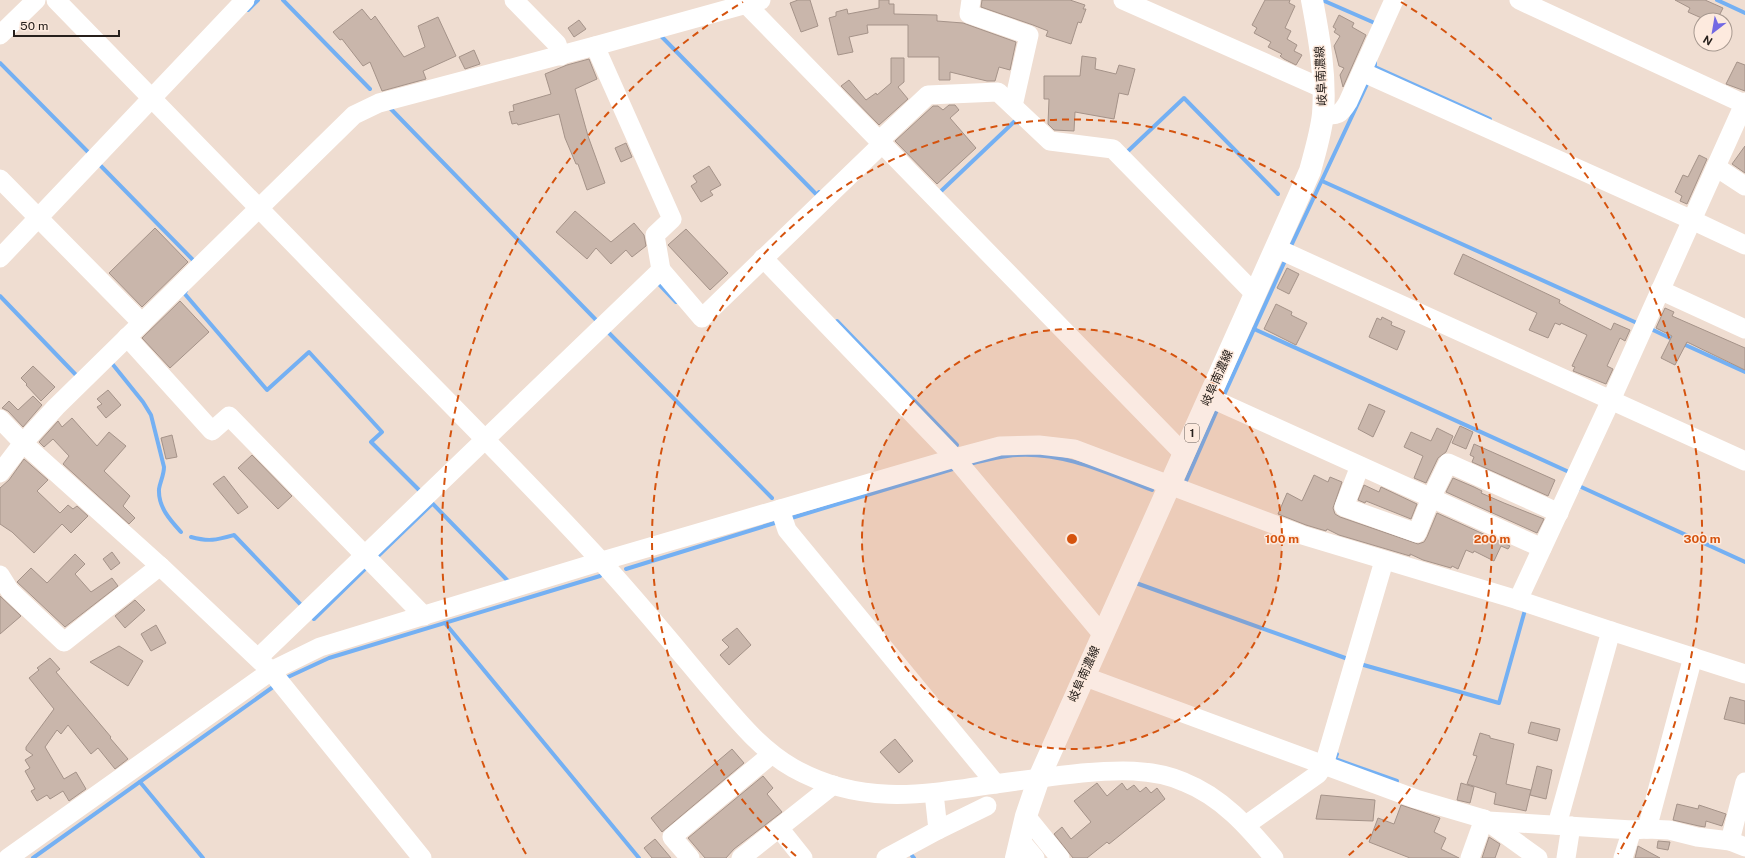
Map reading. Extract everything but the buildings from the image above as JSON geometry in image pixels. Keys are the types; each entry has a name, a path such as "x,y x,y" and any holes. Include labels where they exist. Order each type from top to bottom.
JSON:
{"main road":[{"name":"岐阜南濃線","path":"1018,849 1026,816 1038,778 1182,453 1310,171 1318,143 1323,114 1324,89 1323,64 1312,0"}],"street":[{"path":"0,35 36,0"},
{"path":"56,0 486,440 602,562 740,724 772,754 811,777 833,785 862,792 890,796 934,793 1038,778 1108,771 1146,772 1182,781 1213,797 1246,825 1274,858"},
{"path":"0,258 42,222 155,102 245,0"},
{"path":"514,0 557,44 561,56"},
{"path":"971,0 969,14 1030,35 1013,106"},
{"path":"1123,0 1324,89"},
{"path":"1323,114 1333,116 1342,111 1348,102 1394,0"},
{"path":"1518,600 1611,400 1745,103 1519,0"},
{"path":"0,473 23,443 56,407 354,115 379,103 561,56 753,2 881,142 1182,453"},
{"path":"596,46 672,219 655,234 661,270 702,318 928,95 998,92 1050,141 1113,149 1255,294"},
{"path":"1362,72 1745,245"},
{"path":"1716,167 1745,186"},
{"path":"0,179 142,323"},
{"path":"1276,248 1745,461"},
{"path":"763,258 955,458 1102,634"},
{"path":"8,858 264,664 365,556 661,270"},
{"path":"1660,290 1745,329"},
{"path":"127,338 212,431 229,416 424,616"},
{"path":"1208,398 1542,548"},
{"path":"0,419 23,443 160,566 264,664 422,858"},
{"path":"264,664 955,458 1000,446 1039,445 1074,449 1302,535 1384,561 1518,600 1611,632 1745,674"},
{"path":"1360,466 1344,507 1417,533 1431,498 1448,463 1559,513"},
{"path":"780,509 787,530 996,784"},
{"path":"1246,825 1318,774 1324,765 1384,561"},
{"path":"0,575 10,591 64,642 160,566"},
{"path":"1566,858 1564,826 1611,632"},
{"path":"1623,858 1640,829 1693,657"},
{"path":"1083,676 1416,799 1486,820 1564,826 1669,830 1697,837 1740,841 1745,782"},
{"path":"690,858 672,837 772,754"},
{"path":"741,858 833,785"},
{"path":"934,793 938,830"},
{"path":"886,858 987,806"},
{"path":"1026,816 1060,858"},
{"path":"1470,858 1486,820"},
{"path":"1486,820 1538,858"},
{"path":"779,828 803,858"},
{"path":"1018,849 1035,858"}],"waterway":[{"path":"248,10 258,0"},
{"path":"283,0 370,89"},
{"path":"1322,0 1377,24"},
{"path":"1717,0 1745,13"},
{"path":"662,37 817,195 819,192"},
{"path":"1375,62 1375,67 1490,119"},
{"path":"0,63 89,153"},
{"path":"1291,246 1368,82"},
{"path":"1127,152 1184,98 1278,194"},
{"path":"389,107 598,322"},
{"path":"938,194 1016,120 1019,123"},
{"path":"98,163 195,262"},
{"path":"1322,181 1637,323"},
{"path":"1224,395 1284,263"},
{"path":"656,284 657,282 676,302"},
{"path":"186,291 184,293 267,390 309,352 382,432 371,442 422,493"},
{"path":"0,296 77,376"},
{"path":"837,321 957,445"},
{"path":"609,329 607,331 772,498"},
{"path":"1254,329 1569,472"},
{"path":"1651,329 1674,340"},
{"path":"1681,343 1745,372"},
{"path":"110,361 143,402 151,415 164,467 159,489 160,502 169,518 181,532"},
{"path":"1186,481 1217,410"},
{"path":"970,464 993,458 1017,455 1052,457 1086,465 1152,490"},
{"path":"788,519 956,468"},
{"path":"1578,489 1579,486 1745,562"},
{"path":"431,502 508,581"},
{"path":"377,557 432,504"},
{"path":"626,569 778,522"},
{"path":"191,537 203,540 212,540 234,535 303,607"},
{"path":"313,617 314,619 367,567"},
{"path":"288,677 329,658 600,576"},
{"path":"1136,583 1348,659"},
{"path":"1360,664 1499,703 1525,610"},
{"path":"445,623 639,858"},
{"path":"33,858 273,687"},
{"path":"1337,754 1335,759 1397,781"},
{"path":"140,782 203,858"},
{"path":"909,852 914,858"}]}
